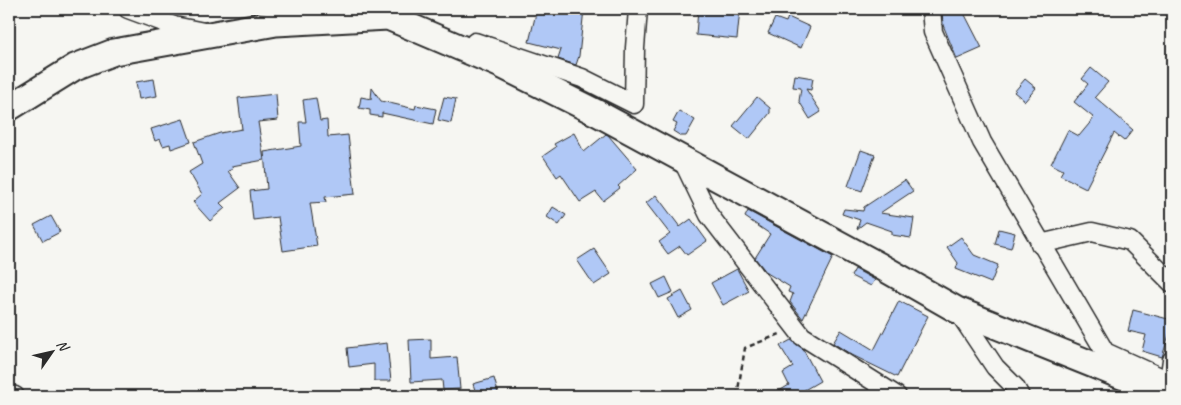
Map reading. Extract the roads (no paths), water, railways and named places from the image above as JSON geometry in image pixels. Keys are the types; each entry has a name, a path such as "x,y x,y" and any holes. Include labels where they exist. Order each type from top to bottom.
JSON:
{"street":[{"path":"128,9 174,26 213,34"},
{"path":"423,32 458,37 582,78 634,104 638,9"},
{"path":"931,9 933,32 982,142 1040,244 1105,352 1169,391"},
{"path":"9,108 75,67 114,52 276,23 388,17 501,65 682,159 880,266 957,310 1169,391"},
{"path":"682,159 709,215 802,336 897,396"},
{"path":"1040,244 1092,232 1130,241 1172,282"},
{"path":"957,310 995,367 1015,387 1020,396"},
{"path":"1169,391 1172,360"},
{"path":"9,394 15,396"}]}
